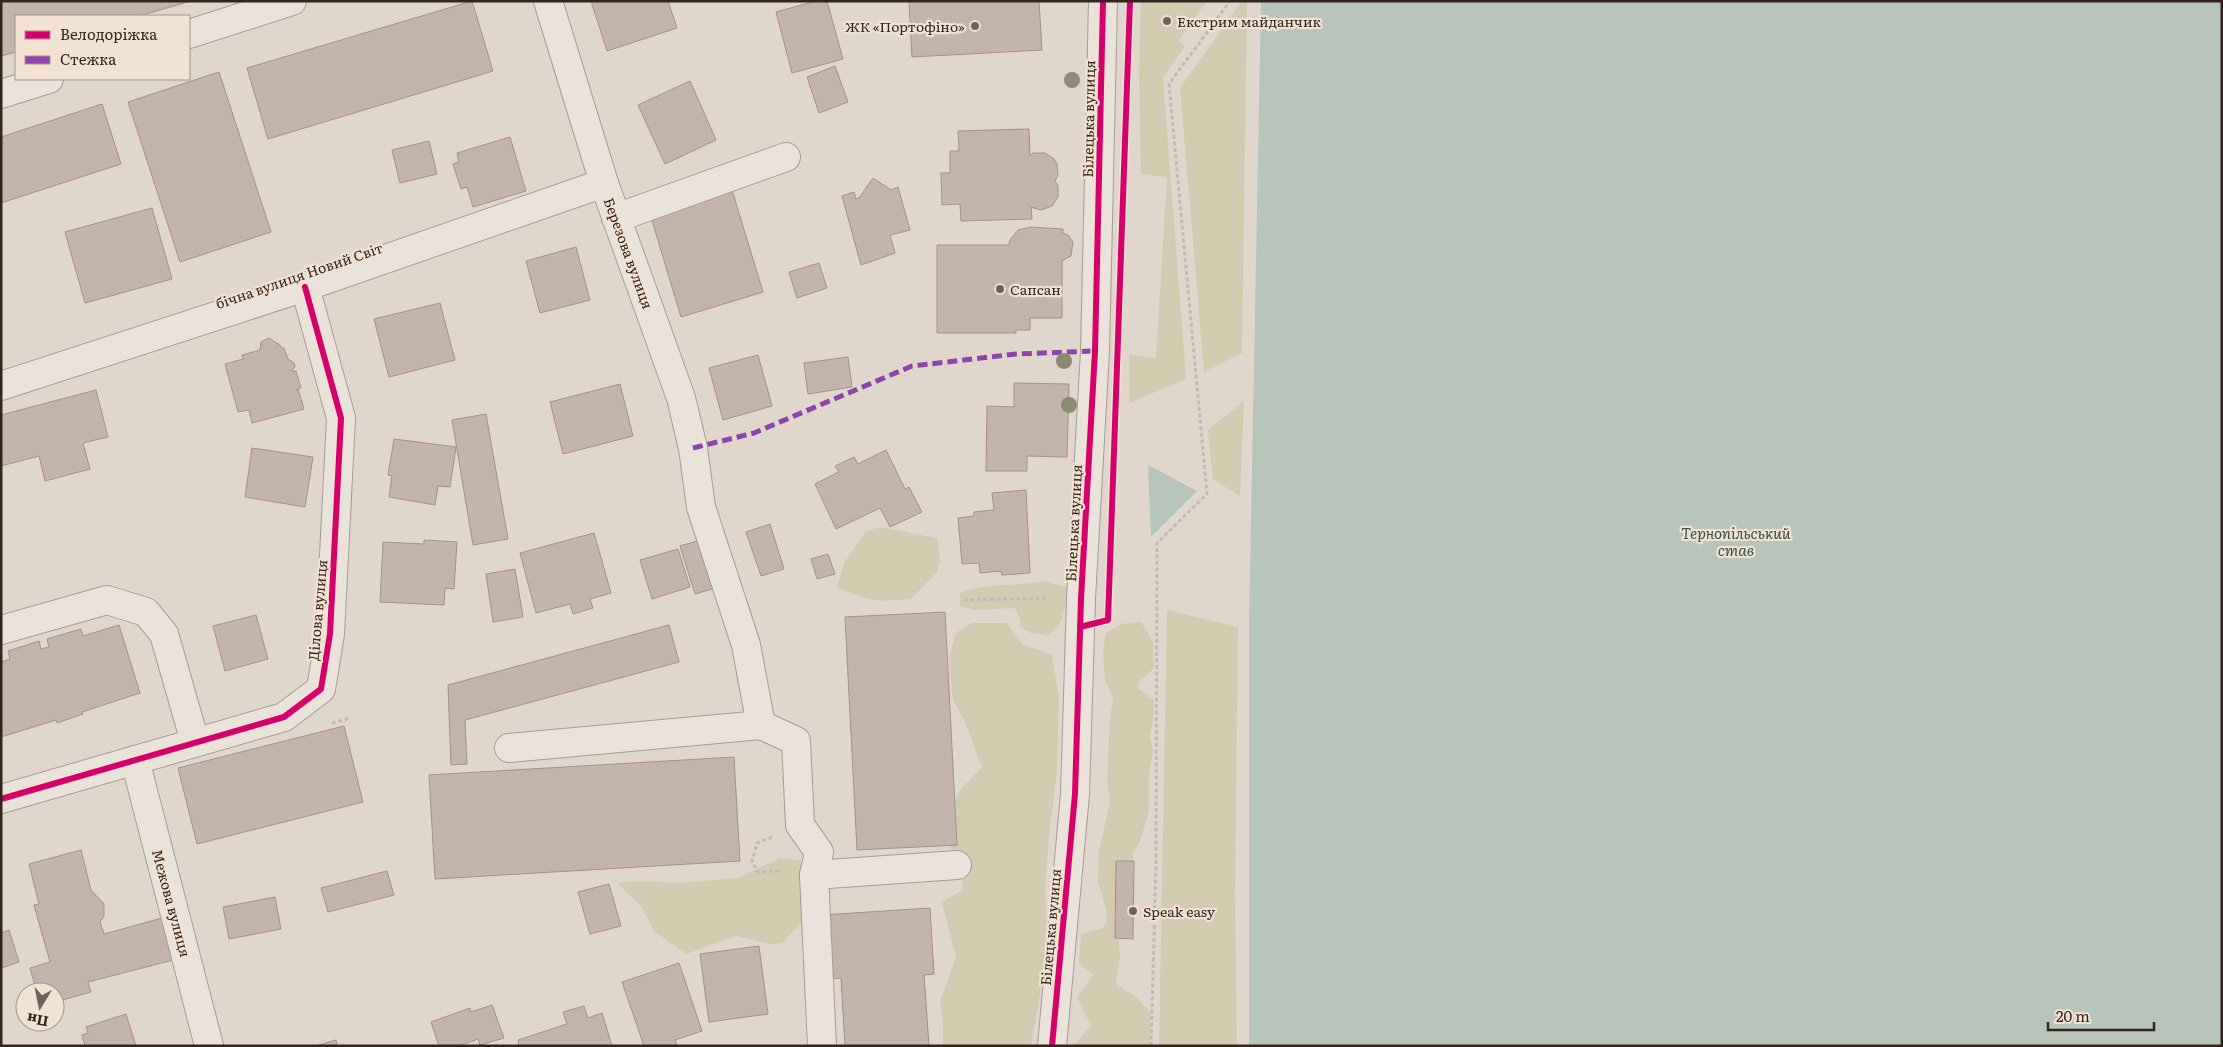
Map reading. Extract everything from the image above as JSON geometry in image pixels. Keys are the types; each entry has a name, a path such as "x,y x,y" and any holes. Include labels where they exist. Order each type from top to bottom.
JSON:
{"street":[{"path":"190,34 292,1"},
{"name":"Березова вулиця","path":"548,1 604,183 681,398 693,448 701,507 746,645 761,725"},
{"name":"Білецька вулиця","path":"1052,1046 1075,794 1081,599 1095,341 1103,1"},
{"path":"1,94 46,80"},
{"path":"616,218 786,157"},
{"name":"бічна вулиця Новий Світ","path":"1,386 305,287 604,183"},
{"name":"Ділова вулиця","path":"1,799 284,717 321,689 330,634 341,418 305,287"},
{"path":"1,630 107,600 146,612 164,634 195,742"},
{"path":"509,748 761,725 796,741 800,825 819,852 814,875 822,1046"},
{"name":"Межова вулиця","path":"135,760 209,1046"},
{"path":"814,875 957,866"}],"path":[{"path":"1151,1046 1156,863 1157,543 1207,494 1170,84 1230,1"},
{"path":"964,600 1049,598"},
{"path":"800,825 757,843 752,862 758,872 799,870 814,875"}],"shaded area":[{"path":"1141,1 1207,1 1179,40 1185,46 1163,78 1186,379 1129,403 1129,355 1156,358 1167,177 1141,174 1139,70"},
{"path":"1242,1 1247,1 1242,353 1204,372 1180,88"},
{"path":"1244,401 1240,496 1213,479 1208,430"},
{"path":"880,527 937,538 940,561 937,572 911,599 865,598 837,587 844,563 865,532"},
{"path":"1043,581 1067,587 1065,608 1061,620 1054,631 1048,636 1031,633 1020,627 1020,620 1015,608 975,610 960,606 960,593 980,587"},
{"path":"1167,610 1238,627 1235,899 1237,1046 1159,1046"},
{"path":"1141,622 1153,642 1154,668 1139,682 1138,688 1154,700 1154,715 1150,737 1153,750 1149,774 1149,811 1140,841 1133,853 1133,874 1118,928 1120,956 1116,984 1136,997 1151,1013 1151,1043 1148,1046 1073,1046 1091,1026 1077,997 1093,975 1079,963 1081,934 1103,928 1107,921 1106,908 1098,882 1099,851 1110,802 1107,779 1110,718 1113,699 1105,679 1103,651 1106,633 1121,624"},
{"path":"971,623 1007,623 1022,644 1052,655 1059,697 1057,771 1045,890 1048,948 1031,1046 943,1046 943,1023 940,1001 956,957 942,902 963,890 962,868 948,843 951,805 962,788 982,767 964,720 953,700 949,658 956,633"},
{"path":"780,858 799,860 809,882 806,918 782,943 771,944 736,936 686,954 654,931 641,906 617,883 639,881 679,883 738,878"}],"water":[{"name":"Тернопільський став","path":"1261,1 2222,1 2222,1046 1249,1046 1249,625"},
{"path":"1148,465 1197,491 1151,537"}],"building":[{"path":"1,1 191,1 142,15 15,15 15,52 1,56"},
{"path":"472,1 493,71 268,139 247,68"},
{"path":"591,1 668,1 677,28 607,51"},
{"path":"816,1 827,1 843,59 792,73 776,12"},
{"name":"ЖК «Портофіно»","path":"909,1 1039,1 1042,50 912,57"},
{"path":"835,66 848,102 819,113 807,77"},
{"path":"219,72 271,232 180,262 128,102"},
{"path":"690,81 716,140 665,164 638,105"},
{"path":"102,104 121,164 1,203 1,137"},
{"path":"1029,129 1030,156 1033,153 1045,153 1054,159 1057,164 1058,175 1055,181 1058,186 1058,197 1052,206 1041,210 1031,207 1032,219 961,221 960,204 942,205 941,173 950,173 950,151 959,151 958,131"},
{"path":"510,137 526,191 473,207 467,187 461,189 453,164 459,162 457,153"},
{"path":"429,141 437,174 400,183 392,150"},
{"path":"873,178 891,190 898,187 910,230 890,235 895,253 861,265 842,196 854,192 856,199 859,198"},
{"path":"732,190 763,292 681,317 650,214"},
{"path":"152,208 172,279 85,303 65,232"},
{"name":"Сапсан","path":"1031,227 1063,229 1063,233 1068,235 1073,242 1071,256 1062,261 1062,318 1030,318 1030,330 1016,330 1016,333 937,333 937,245 1009,245 1010,240 1018,230"},
{"path":"576,247 590,300 540,313 526,261"},
{"path":"819,263 827,288 797,298 789,272"},
{"path":"440,303 455,360 389,377 374,319"},
{"path":"269,338 284,348 288,359 294,363 295,367 291,371 296,371 301,388 298,389 304,409 252,423 249,410 238,412 225,364 243,359 242,355 260,350 261,342"},
{"path":"758,355 772,406 723,420 709,368"},
{"path":"848,357 852,387 808,394 804,363"},
{"path":"1014,383 1069,384 1067,457 1027,456 1027,471 986,471 987,406 1014,407"},
{"path":"620,384 633,436 563,454 550,402"},
{"path":"96,390 108,437 83,443 90,469 45,481 39,456 1,466 1,415"},
{"path":"486,414 508,539 473,545 452,420"},
{"path":"394,439 456,447 450,487 438,486 435,505 389,497 392,476 388,475"},
{"path":"252,448 313,457 305,507 245,497"},
{"path":"886,450 905,489 909,487 922,512 890,527 880,508 836,529 815,484 839,472 835,466 854,457 858,464"},
{"path":"1026,490 1030,573 1002,575 1001,571 980,573 979,563 962,564 958,518 974,516 974,512 994,510 992,493"},
{"path":"770,524 784,569 761,576 746,532"},
{"path":"594,533 611,593 590,599 593,608 573,614 570,604 536,613 520,553"},
{"path":"704,539 719,587 695,594 680,546"},
{"path":"424,540 457,542 454,589 445,588 444,605 380,602 383,542 424,544"},
{"path":"678,549 690,587 652,599 640,560"},
{"path":"828,554 835,574 817,579 811,559"},
{"path":"515,569 523,617 493,622 486,574"},
{"path":"945,612 957,845 857,850 845,617"},
{"path":"256,615 268,659 225,671 213,626"},
{"path":"119,625 140,693 82,712 83,714 57,723 56,720 1,737 1,662 10,659 8,651 39,641 41,649 49,647 47,639 81,629 83,636"},
{"path":"669,625 679,662 465,720 467,764 451,765 448,685"},
{"path":"344,726 363,802 197,844 178,768"},
{"path":"734,757 740,861 435,879 429,775"},
{"path":"81,850 91,890 104,904 104,916 100,922 104,934 162,918 173,960 88,982 91,992 65,999 65,982 34,982 30,968 50,962 34,905 39,904 29,864"},
{"path":"1116,861 1134,861 1133,939 1115,938"},
{"path":"387,871 394,895 328,912 321,888"},
{"path":"609,884 621,926 590,934 578,892"},
{"path":"275,897 281,929 229,939 223,907"},
{"path":"930,908 934,974 924,975 929,1046 845,1046 841,978 826,979 822,915"},
{"path":"9,930 19,962 1,968 1,933"},
{"path":"759,946 768,1014 709,1022 700,954"},
{"path":"679,963 702,1031 675,1040 677,1046 644,1046 622,982"},
{"path":"492,1005 504,1038 480,1045 478,1039 459,1046 439,1046 431,1022 470,1008 471,1012"},
{"path":"584,1006 588,1018 602,1013 612,1046 519,1046 518,1040 567,1024 563,1012"},
{"path":"126,1014 136,1046 85,1046 82,1035 88,1033 86,1027"},
{"path":"336,1040 337,1046 315,1046"}],"marked path":[{"path":"693,448 754,433 912,366 1016,354 1095,351"}],"cycle path":[{"path":"1052,1046 1075,794 1081,599 1095,351 1103,1"},
{"path":"1080,627 1108,620 1130,1"},
{"path":"1,799 284,717 321,689 330,634 341,418 305,287"}],"place":[{"name":"Екстрим майданчик","path":"1167,21"},
{"name":"ЖК «Портофіно»","path":"975,26"},
{"name":"Сапсан","path":"1000,289"},
{"name":"Speak easy","path":"1133,911"}]}
